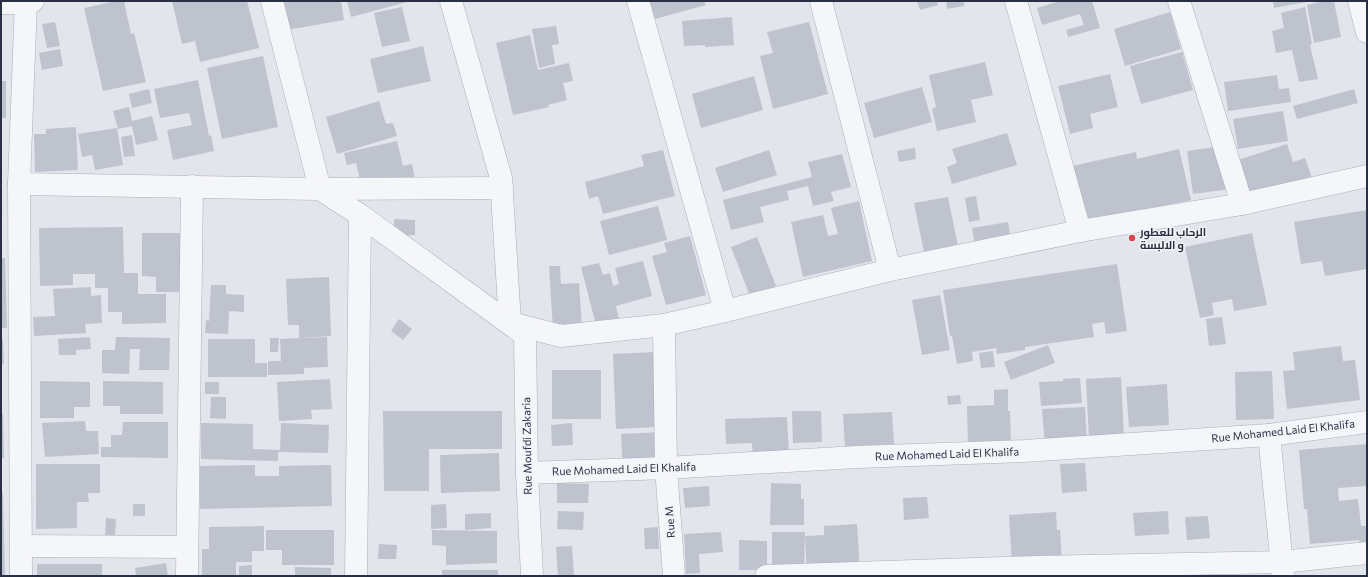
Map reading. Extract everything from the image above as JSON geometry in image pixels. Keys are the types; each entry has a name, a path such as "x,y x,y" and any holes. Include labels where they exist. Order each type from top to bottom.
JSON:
{"street":[{"path":"272,1 320,189 360,215 518,329 561,336 664,325 890,270 1080,231 1242,204 1367,176"},
{"name":"Rue Moufdi Zakaria","path":"451,1 501,178 518,329 532,576"},
{"path":"638,1 725,311"},
{"path":"821,1 890,270"},
{"path":"1016,1 1080,231"},
{"path":"1179,1 1242,204"},
{"path":"1359,1 1367,32"},
{"path":"1,3 28,2 19,184 10,464 21,546 21,576"},
{"path":"19,184 320,189 502,188"},
{"path":"187,576 192,186"},
{"path":"356,576 360,215"},
{"name":"Rue M","path":"664,325 666,468 674,576"},
{"name":"Rue Mohamed Laid El Khalifa","path":"527,473 666,468 857,457 1024,451 1269,435 1367,422"},
{"path":"1269,435 1282,569"},
{"path":"21,546 187,547"},
{"path":"766,576 1037,571 1282,569 1367,553"}],"building":[{"path":"117,1 124,1 131,34 134,33 146,82 103,91 84,8"},
{"path":"172,1 247,1 259,48 200,62 195,41 182,44"},
{"path":"282,1 341,1 344,20 287,30"},
{"path":"347,1 411,1 351,17"},
{"path":"650,1 704,1 706,5 655,19"},
{"path":"917,1 937,1 938,5 920,10"},
{"path":"946,1 964,1 964,6 947,9"},
{"path":"1060,1 1092,1 1100,28 1068,37 1066,30 1084,25 1080,14 1042,25 1037,8"},
{"path":"1273,1 1306,1 1306,2 1274,8"},
{"path":"1325,1 1334,1 1341,37 1314,43 1307,5"},
{"path":"402,7 410,41 382,47 374,13"},
{"path":"1305,7 1312,44 1310,45 1318,79 1299,82 1292,50 1276,53 1272,31 1284,28 1281,13"},
{"path":"1170,12 1181,49 1125,66 1114,29"},
{"path":"732,17 734,45 705,47 705,45 684,46 682,21"},
{"path":"55,22 60,46 47,48 42,24"},
{"path":"809,22 828,94 773,109 760,56 773,53 767,32"},
{"path":"556,26 559,44 552,45 555,64 539,68 532,29"},
{"path":"530,35 538,70 569,63 573,81 563,83 567,100 548,105 549,107 513,115 496,43"},
{"path":"423,46 431,81 378,93 370,59"},
{"path":"60,49 63,66 42,70 39,53"},
{"path":"1182,52 1193,90 1141,104 1130,66"},
{"path":"263,56 278,127 222,139 207,68"},
{"path":"985,62 993,95 971,100 976,122 937,131 932,109 936,107 929,75"},
{"path":"1110,74 1118,107 1090,114 1093,128 1070,134 1058,86"},
{"path":"1277,75 1279,89 1289,88 1291,102 1228,111 1224,82"},
{"path":"754,76 763,110 701,128 692,94"},
{"path":"198,80 209,136 211,135 214,151 173,160 167,130 192,125 189,113 160,118 154,89"},
{"path":"1,81 6,81 6,118 1,118"},
{"path":"922,87 932,122 874,138 864,103"},
{"path":"149,89 152,103 132,108 129,94"},
{"path":"1354,89 1358,103 1297,119 1293,106"},
{"path":"379,101 386,124 393,123 397,136 337,154 326,117"},
{"path":"129,107 132,121 152,116 158,140 136,145 132,126 118,129 113,111"},
{"path":"1283,111 1288,141 1238,149 1233,119"},
{"path":"76,127 78,170 35,172 34,134 46,134 46,129"},
{"path":"117,128 123,165 95,170 92,155 82,157 78,134"},
{"path":"1007,133 1017,165 952,184 947,167 957,163 952,149"},
{"path":"132,135 135,156 124,157 121,137"},
{"path":"397,141 403,166 412,164 415,179 377,189 374,177 360,180 356,163 347,165 344,153"},
{"path":"1287,144 1293,162 1305,158 1312,178 1250,198 1238,160"},
{"path":"1215,147 1231,189 1193,194 1187,151"},
{"path":"915,148 916,159 899,162 897,151"},
{"path":"1179,149 1191,200 1157,207 1086,228 1072,166 1136,152 1137,159"},
{"path":"663,150 675,196 603,214 598,196 589,199 585,182 644,166 641,155"},
{"path":"769,150 777,175 723,192 715,168"},
{"path":"842,154 851,187 831,192 834,201 813,206 808,186 787,191 789,200 760,207 764,222 731,230 723,200 812,177 808,162"},
{"path":"976,196 980,220 969,222 965,198"},
{"path":"948,197 959,251 925,257 914,203"},
{"path":"859,201 872,261 803,277 791,222 823,215 828,236 838,234 831,208"},
{"path":"658,206 667,240 609,255 600,221"},
{"path":"1367,210 1367,269 1325,276 1322,261 1301,264 1294,222"},
{"path":"394,219 415,220 415,235 394,236"},
{"path":"1008,222 1011,239 975,245 972,228"},
{"path":"123,227 124,273 138,273 138,294 166,294 166,323 122,324 122,312 108,312 108,288 95,288 95,274 73,274 73,285 40,286 39,228"},
{"path":"142,233 189,233 189,292 156,292 156,277 142,276"},
{"path":"1252,233 1267,305 1234,311 1232,299 1212,303 1214,315 1200,318 1185,247"},
{"path":"690,236 706,295 666,305 652,256 667,252 664,243"},
{"path":"757,237 776,286 750,296 731,247"},
{"path":"1,258 5,258 7,328 1,328"},
{"path":"643,261 652,296 616,306 619,319 596,325 581,267 599,263 603,275 610,273 613,286 619,284 615,268"},
{"path":"1117,264 1127,331 1106,334 1104,322 1092,324 1094,337 1025,347 1025,350 997,354 996,348 972,352 973,361 957,364 952,336 950,336 943,290"},
{"path":"549,266 560,266 561,284 579,283 582,328 553,329"},
{"path":"329,277 331,336 299,338 299,325 288,325 286,279"},
{"path":"211,285 226,285 226,294 244,295 244,312 229,311 228,334 205,333 206,320 209,321"},
{"path":"91,287 91,296 101,295 102,323 85,324 86,333 34,336 33,317 55,316 53,289"},
{"path":"940,295 950,350 922,355 912,300"},
{"path":"1222,317 1226,344 1209,346 1206,319"},
{"path":"399,319 412,329 403,340 391,331"},
{"path":"90,337 91,349 76,350 76,355 59,355 58,339"},
{"path":"116,337 170,338 169,370 139,370 140,349 130,349 129,374 102,373 102,350 115,350"},
{"path":"327,337 328,367 304,368 304,374 268,375 268,361 281,361 280,339"},
{"path":"270,338 279,338 278,352 270,352"},
{"path":"208,339 255,339 255,363 267,363 267,377 208,377"},
{"path":"1,340 3,340 4,364 1,364"},
{"path":"1048,345 1055,363 1011,380 1004,362"},
{"path":"1341,346 1343,361 1355,360 1360,400 1287,409 1283,371 1295,370 1293,352"},
{"path":"993,351 995,367 981,368 979,353"},
{"path":"654,352 658,427 616,429 613,354"},
{"path":"552,370 601,370 601,419 552,419"},
{"path":"1272,371 1274,419 1236,420 1235,372"},
{"path":"1121,377 1124,436 1089,438 1086,379"},
{"path":"1080,378 1082,403 1041,406 1039,382 1063,381 1063,379"},
{"path":"330,379 332,409 311,410 312,419 279,421 277,382"},
{"path":"40,381 90,382 90,407 74,407 74,418 40,418"},
{"path":"103,381 163,382 163,414 120,414 120,406 103,406"},
{"path":"205,382 219,382 219,394 205,394"},
{"path":"1167,384 1169,425 1129,427 1126,387"},
{"path":"1008,389 1011,445 968,446 967,406 994,405 994,390"},
{"path":"960,395 961,404 948,405 947,396"},
{"path":"211,397 226,397 226,419 210,418"},
{"path":"1085,407 1087,445 1045,447 1042,409"},
{"path":"383,411 502,411 502,449 429,449 429,491 384,491"},
{"path":"792,411 821,411 822,442 793,443"},
{"path":"892,412 894,444 845,447 843,414"},
{"path":"1,414 3,414 4,458 1,458"},
{"path":"787,417 789,457 753,458 752,443 726,444 725,419"},
{"path":"85,421 86,431 98,431 99,454 45,457 42,423"},
{"path":"123,422 168,422 168,458 101,457 101,447 111,447 111,435 122,435"},
{"path":"201,423 253,424 253,449 280,450 281,423 329,425 328,453 278,452 278,461 201,459"},
{"path":"572,423 573,445 552,446 551,425"},
{"path":"662,432 664,468 623,470 621,434"},
{"path":"1367,444 1367,486 1338,488 1339,501 1358,499 1361,526 1367,526 1367,547 1360,548 1359,540 1310,544 1307,509 1304,509 1299,450"},
{"path":"499,453 500,491 441,493 440,455"},
{"path":"1085,463 1087,491 1062,493 1060,464"},
{"path":"36,464 100,464 100,493 88,493 89,502 77,502 77,528 36,529"},
{"path":"255,465 255,476 279,476 279,466 331,465 332,506 200,509 199,466"},
{"path":"557,483 589,484 588,503 557,503"},
{"path":"771,483 801,484 801,499 804,499 804,525 770,525"},
{"path":"709,486 710,506 685,508 683,488"},
{"path":"1,493 3,493 5,576 1,576"},
{"path":"927,497 929,518 904,520 903,498"},
{"path":"133,504 145,504 145,516 133,516"},
{"path":"446,504 447,528 431,529 431,505"},
{"path":"558,511 584,512 583,530 557,529"},
{"path":"1168,511 1169,534 1135,536 1133,513"},
{"path":"1056,512 1057,530 1060,530 1062,562 1012,564 1009,515"},
{"path":"491,513 491,528 465,530 465,514"},
{"path":"1208,516 1210,538 1187,540 1185,517"},
{"path":"106,518 116,519 115,537 105,536"},
{"path":"857,524 860,571 807,573 805,536 824,535 824,526"},
{"path":"264,526 264,551 252,551 252,562 236,562 236,576 202,576 202,549 209,549 209,527"},
{"path":"658,527 659,549 645,549 644,528"},
{"path":"266,530 334,530 334,565 282,565 282,550 266,550"},
{"path":"432,530 497,531 497,563 446,565 446,546 432,545"},
{"path":"721,532 723,552 699,554 700,573 686,574 684,534"},
{"path":"772,532 805,532 804,574 772,573"},
{"path":"739,540 767,541 767,570 739,570"},
{"path":"379,544 397,545 396,559 378,559"},
{"path":"572,546 574,576 558,576 556,547"},
{"path":"166,563 168,576 136,576 135,568"},
{"path":"37,564 102,564 102,576 37,576"},
{"path":"252,565 252,576 239,576 239,566"},
{"path":"295,567 331,568 331,576 295,576"},
{"path":"442,570 498,570 498,576 442,576"}],"place":[{"name":"الرحاب للعطور و الالبسة","path":"1132,238"}]}
